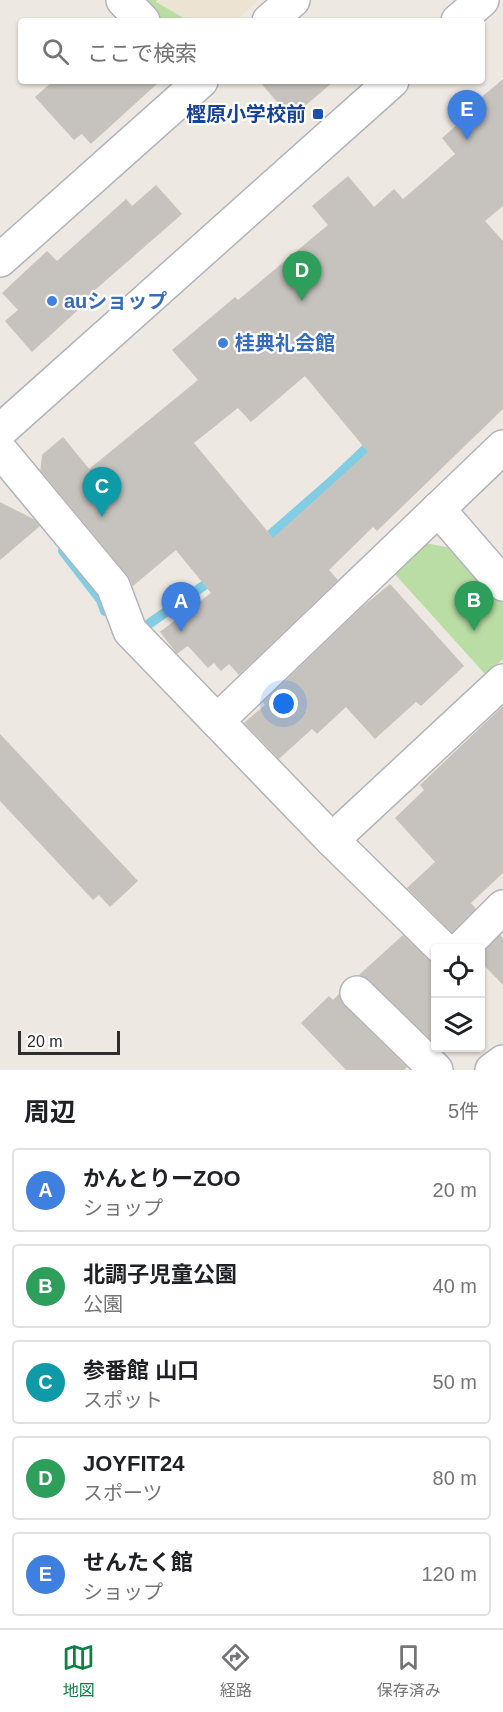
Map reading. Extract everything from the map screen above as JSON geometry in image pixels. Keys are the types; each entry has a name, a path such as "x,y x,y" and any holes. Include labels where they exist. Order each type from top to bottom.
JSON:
{"street":[{"path":"123,0 140,18"},
{"path":"272,18 293,0"},
{"path":"461,18 482,0"},
{"path":"0,260 197,84"},
{"path":"0,431 389,84"},
{"path":"217,721 503,447"},
{"path":"0,450 113,586 130,631 332,840 438,944"},
{"path":"438,509 503,584"},
{"path":"332,840 503,681"},
{"path":"466,944 503,907"},
{"path":"357,993 436,1070"},
{"path":"492,1070 503,1062"}],"shaded area":[{"path":"142,0 259,0 239,18 159,18"}],"green space":[{"path":"137,0 157,0 156,2 183,18 155,18"},
{"path":"426,543 455,549 503,602 503,659 485,674 393,572"}],"building":[{"path":"503,80 503,205 484,221 503,242 503,408 377,530 373,526 328,570 337,580 239,674 229,663 221,670 214,662 208,667 188,645 177,653 161,632 212,593 176,549 133,585 127,574 41,470 43,455 63,438 89,470 199,380 173,350 235,298 238,301 329,225 313,206 348,177 374,208 394,190 403,200 456,154 443,138 474,111 471,107","holes":["305,375 369,452 273,539 193,443 238,407 251,421"]},
{"path":"51,84 156,84 91,143 82,133 74,139 36,97"},
{"path":"263,84 330,84 291,117"},
{"path":"156,186 181,214 87,296 90,298 32,351 6,321 19,310 3,293 47,252 57,262 126,200 132,207"},
{"path":"0,503 34,520 39,526 0,559"},
{"path":"390,585 463,666 421,705 416,701 375,738 346,706 317,733 312,728 279,758 245,723 266,705 264,702 362,608"},
{"path":"503,707 503,872 470,903 475,909 452,932 408,888 436,862 396,818 425,790 421,785"},
{"path":"0,735 137,881 110,906 99,894 93,899 0,800"},
{"path":"403,936 431,962 431,1039 370,980 360,975"},
{"path":"500,936 503,939 503,984 485,965 485,951"},
{"path":"339,995 344,1006 406,1067 403,1070 347,1070 302,1023 329,997 333,1001"}],"waterway":[{"path":"260,544 375,440"},
{"path":"63,551 101,600 105,611"},
{"path":"143,628 216,577"}],"place":[{"name":"樫原小学校前","path":"318,114"},
{"name":"せんたく館","path":"467,140"},
{"name":"auショップ","path":"52,301"},
{"name":"JOYFIT24","path":"302,301"},
{"name":"桂典礼会館","path":"223,343"},
{"name":"参番館 山口","path":"102,517"},
{"name":"北調子児童公園","path":"474,631"},
{"name":"かんとりーZOO","path":"181,632"}]}
